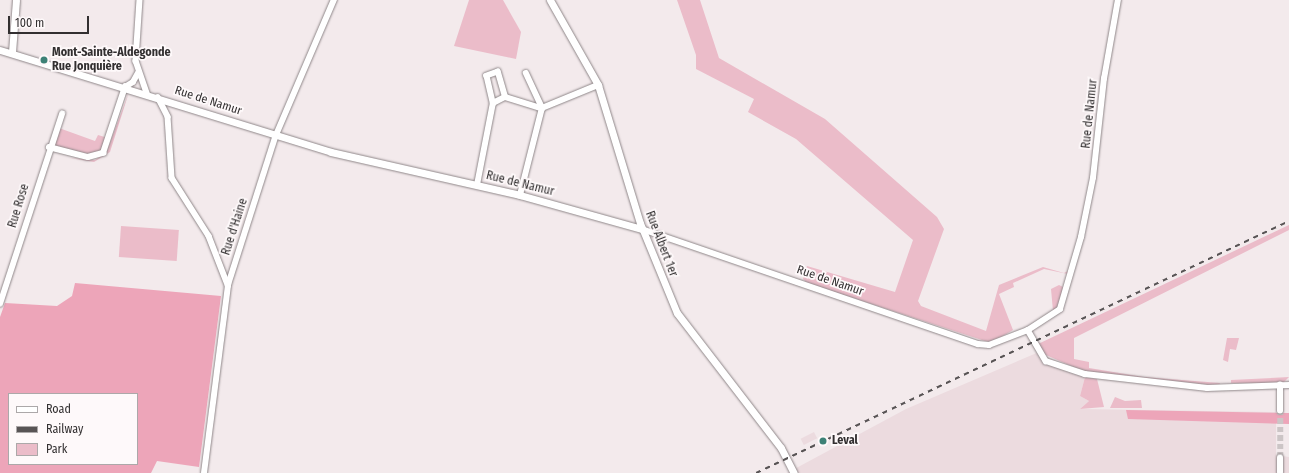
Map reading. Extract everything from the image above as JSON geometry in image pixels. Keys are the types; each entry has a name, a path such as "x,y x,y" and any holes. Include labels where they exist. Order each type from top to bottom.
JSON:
{"street":[{"path":"12,52 16,0"},
{"path":"140,0 138,73 147,93"},
{"name":"Rue d'Haine","path":"204,473 228,285 276,135 334,0"},
{"name":"Rue Albert 1er","path":"550,0 598,85 642,229 677,313 781,448 794,473"},
{"name":"Rue de Namur","path":"0,50 12,52 147,93 276,135 344,155 520,195 642,229 978,344 989,345 1028,330 1060,309 1081,237 1093,178 1104,79 1118,0"},
{"path":"477,185 494,103 487,76 498,72 505,97"},
{"path":"48,147 88,157 103,153 125,87 133,82 138,73"},
{"path":"520,195 542,108 526,73"},
{"path":"494,103 505,97 542,108 598,85"},
{"path":"158,97 168,117 172,178 209,236 228,285"},
{"name":"Rue Rose","path":"0,304 48,147 62,114"},
{"path":"1028,330 1046,361 1085,374 1207,388 1289,385"},
{"path":"1280,385 1280,411"},
{"path":"1280,458 1280,473"}],"shaded area":[{"path":"75,283 221,296 199,467 157,461 151,473 0,473 0,317 5,303 57,306 72,296"},
{"path":"1039,352 1085,377 1080,396 1089,401 1080,409 1276,412 1276,455 1289,457 1289,473 787,473 906,409"},
{"path":"1126,410 1289,413 1289,424 1128,419"},
{"path":"814,432 817,438 804,445 801,439"}],"green space":[{"path":"469,0 503,0 521,32 516,59 454,46"},
{"path":"677,0 700,0 719,58 825,119 937,217 944,229 918,301 921,306 986,331 999,285 1043,267 1064,273 1068,271 1068,274 1044,269 1013,283 1014,287 999,294 1013,330 991,343 807,283 803,279 807,266 895,292 913,240 796,139 748,112 754,99 696,69 696,55"},
{"path":"129,92 110,152 94,162 70,158 95,160 106,153"},
{"path":"59,128 95,141 98,135 108,138 102,150 92,155 52,145"},
{"path":"1289,225 1289,230 1074,338 1074,359 1089,362 1089,368 1144,377 1220,383 1219,386 1085,372 1039,352 1038,344"},
{"path":"121,226 179,230 177,261 119,257"},
{"path":"1059,285 1065,288 1059,307 1053,311 1051,289"},
{"path":"1227,338 1239,338 1236,350 1230,349 1228,362 1223,360"},
{"path":"1085,377 1097,379 1104,407 1080,409 1089,401 1080,396"},
{"path":"1289,377 1283,383 1231,383 1231,380"},
{"path":"1115,397 1125,401 1141,400 1142,408 1110,408"}],"tunnel":[{"path":"1280,411 1280,458"}],"railway":[{"path":"756,473 1289,221"}],"place":[{"name":"Mont-Sainte-Aldegonde Rue Jonquière","path":"44,60"},
{"name":"Leval","path":"823,441"}]}
